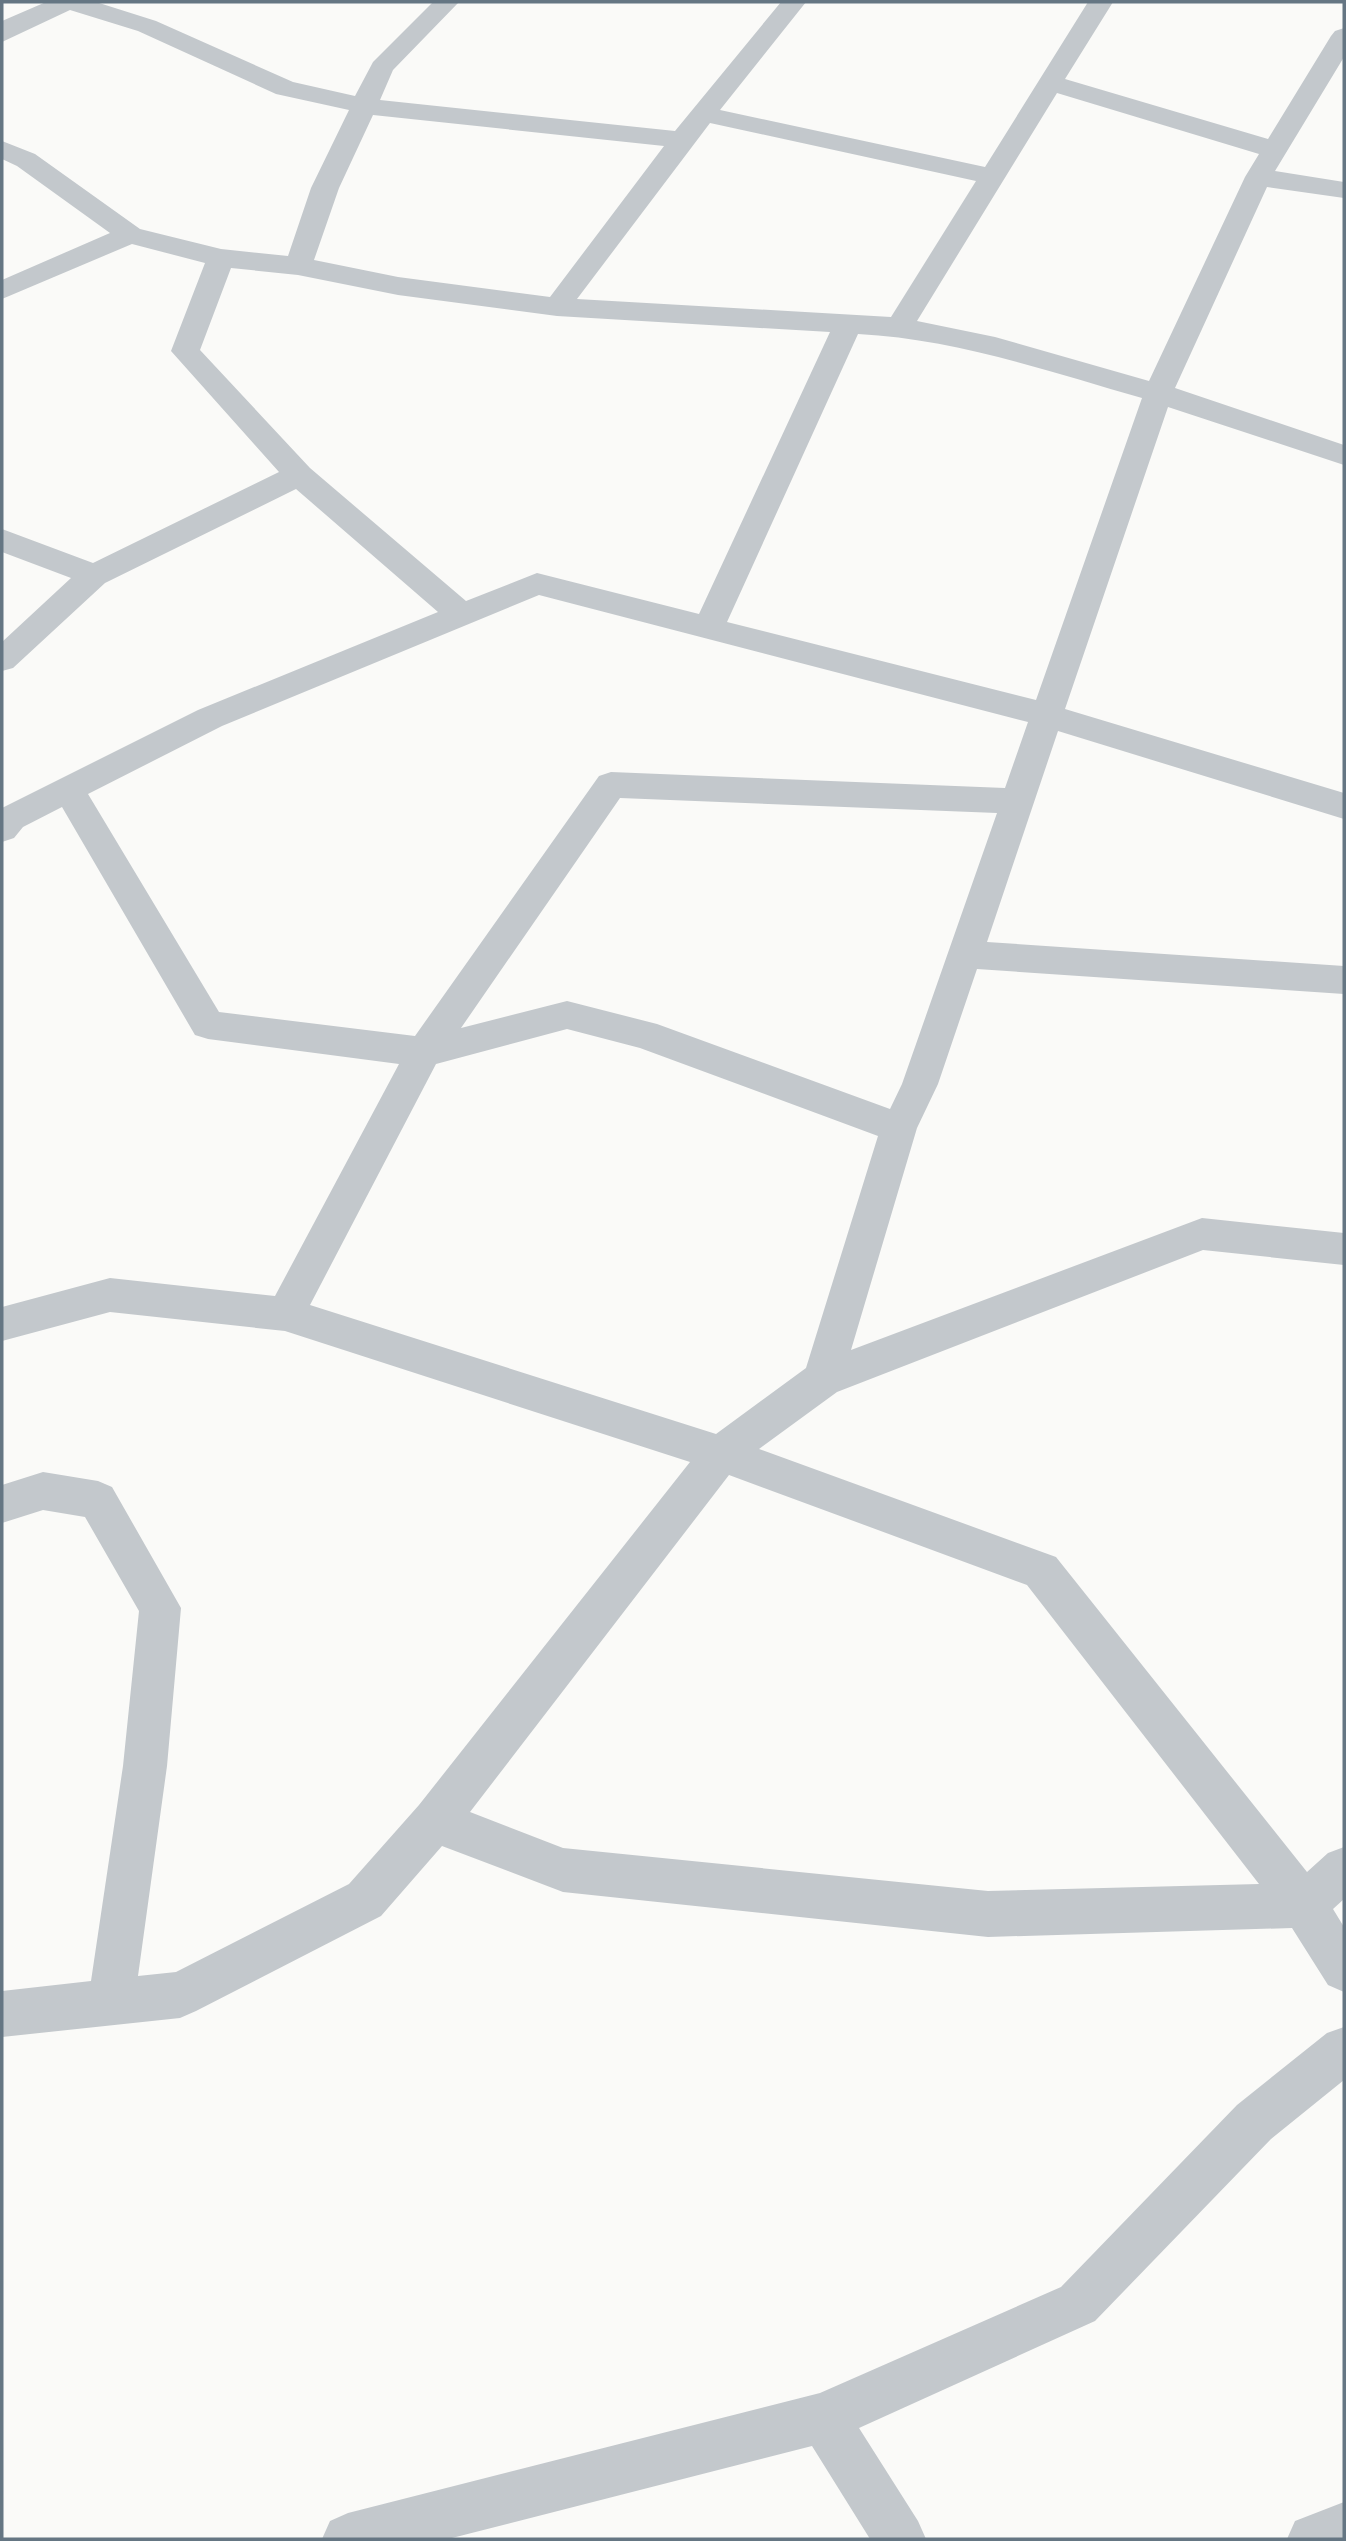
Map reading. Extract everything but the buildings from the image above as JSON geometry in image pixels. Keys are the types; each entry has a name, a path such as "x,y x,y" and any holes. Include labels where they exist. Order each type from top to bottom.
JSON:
{"street":[{"path":"2,34 9,27 69,2 147,26 285,88 365,106 682,140"},
{"path":"298,266 325,188 382,67 447,2"},
{"path":"557,307 682,140 794,2"},
{"path":"899,327 1100,2"},
{"path":"823,1379 900,1128 920,1084 1157,393 1267,163 1344,36"},
{"path":"1051,83 1344,190"},
{"path":"704,114 991,176"},
{"path":"2,149 26,160 130,235 221,258 298,266 398,286 557,307 899,327 995,346 1157,393 1344,455"},
{"path":"2,290 130,235"},
{"path":"221,258 185,351 299,475 462,615"},
{"path":"708,628 848,324"},
{"path":"2,660 94,575 299,475"},
{"path":"2,540 94,575"},
{"path":"5,821 210,718 537,584 1046,715 1344,806"},
{"path":"285,1314 424,1052 611,785 1017,801"},
{"path":"68,789 208,1026 424,1052 567,1015 645,1034 900,1128"},
{"path":"965,954 1344,980"},
{"path":"2,2014 180,1995 365,1900 435,1821 721,1454 823,1379 1202,1234 1344,1249"},
{"path":"2,1324 110,1295 285,1314 721,1454 1041,1572 1304,1905 1344,1969"},
{"path":"2,1504 43,1491 98,1500 160,1608 145,1766 111,2001"},
{"path":"435,1821 563,1870 988,1914 1304,1905 1344,1869"},
{"path":"348,2539 823,2418 1078,2304 1254,2122 1344,2050"},
{"path":"823,2418 900,2539"},
{"path":"1313,2539 1344,2528"}]}
